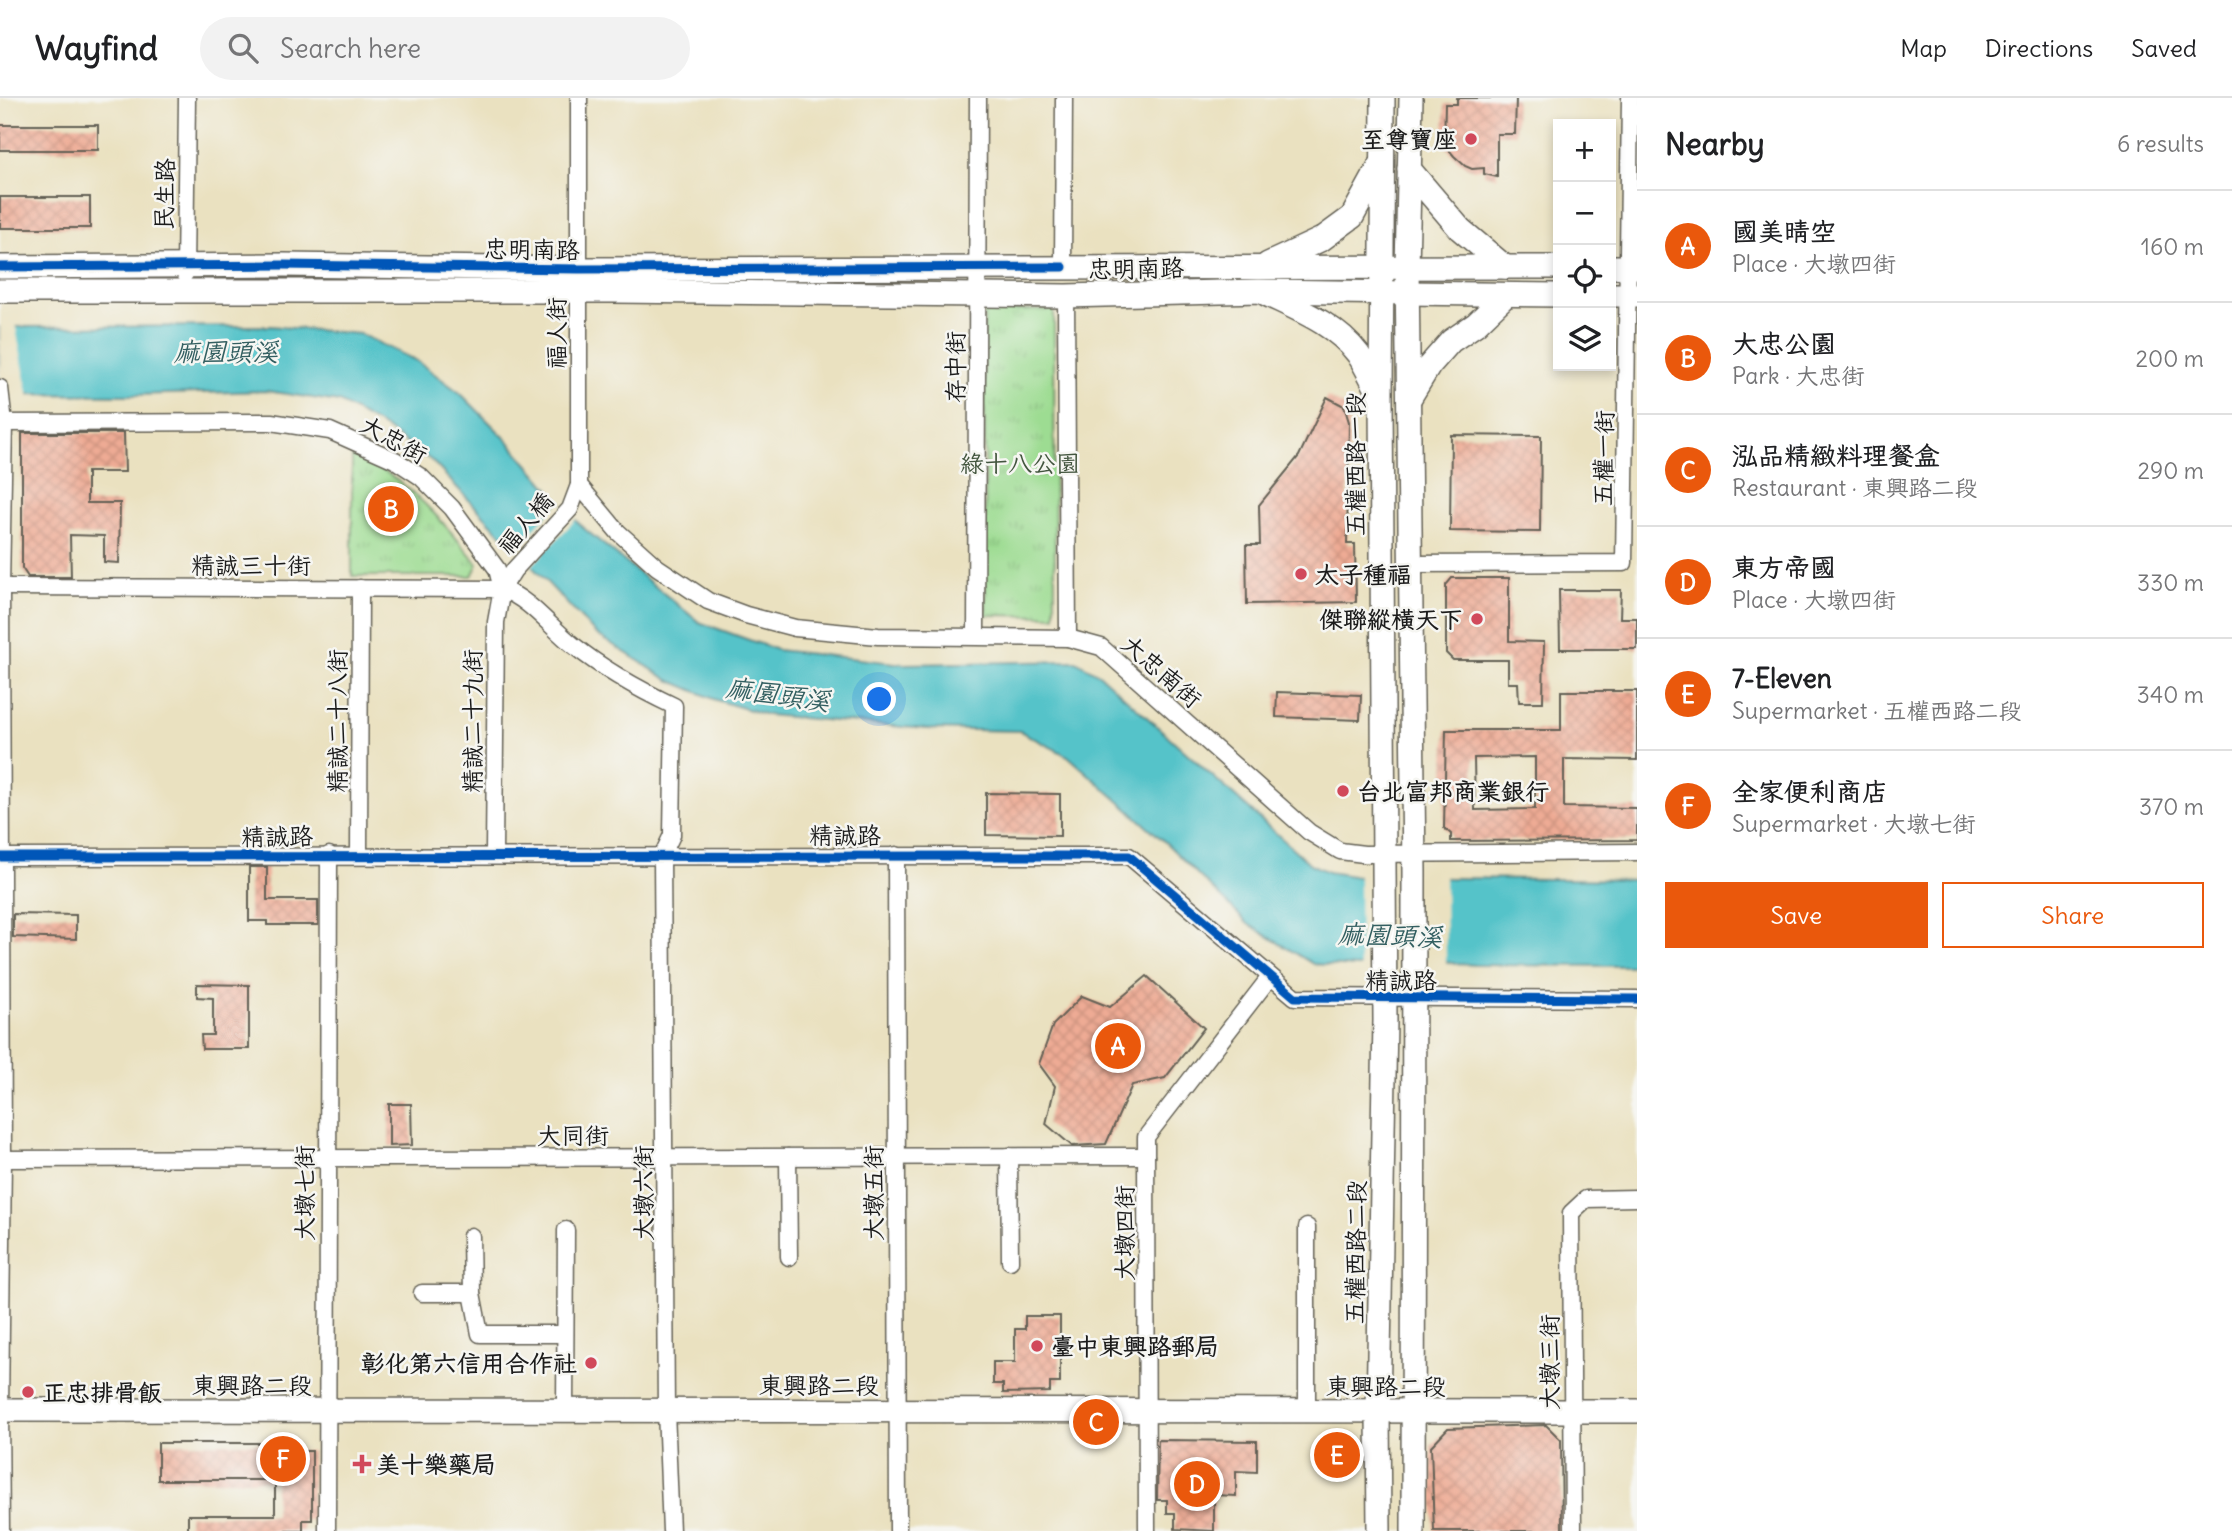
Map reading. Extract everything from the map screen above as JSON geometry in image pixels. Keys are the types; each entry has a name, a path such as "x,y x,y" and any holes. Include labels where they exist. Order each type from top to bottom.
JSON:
{"main road":[{"name":"五權西路一段","path":"1383,98 1383,973"},
{"path":"1411,98 1408,401 1414,973 1413,1531"},
{"path":"1259,268 1322,239 1352,218 1381,163"},
{"path":"1409,169 1460,229 1505,267"},
{"name":"忠明南路","path":"0,267 1553,267"},
{"name":"忠明南路","path":"0,291 1066,296 1259,291 1553,295"},
{"path":"1259,291 1309,314 1336,332 1358,355 1381,396"},
{"path":"1408,401 1429,366 1451,341 1476,324 1506,295"},
{"name":"五權西路二段","path":"1379,1531 1383,973"},
{"name":"東興路二段","path":"0,1410 1637,1411"}],"street":[{"name":"民生路","path":"185,291 187,98"},
{"name":"福人街","path":"579,98 579,485"},
{"name":"存中街","path":"976,636 978,98"},
{"path":"1063,267 1064,98"},
{"name":"五權一街","path":"1410,564 1624,563 1625,267 1630,98"},
{"path":"1066,296 1068,638"},
{"path":"1,392 1,1531"},
{"name":"大忠街","path":"2,423 271,422 330,431 396,460 421,477 452,508 497,569 502,589"},
{"name":"福人橋","path":"502,589 514,570 570,509 579,485"},
{"name":"大忠南街","path":"579,485 618,532 657,567 708,601 746,615 795,628 877,636 1068,638 1101,647 1308,832 1340,851 1383,863 1637,852"},
{"name":"精誠三十街","path":"1,587 502,589"},
{"name":"精誠二十八街","path":"359,855 360,588"},
{"name":"大墩六街","path":"502,589 519,595 573,645 629,685 674,706 673,835 662,856 666,1411 671,1531"},
{"name":"精誠二十九街","path":"494,855 496,622 502,589"},
{"name":"大墩七街","path":"327,1531 329,855"},
{"name":"大墩五街","path":"897,855 898,1531"},
{"name":"精誠路","path":"1,857 1129,856 1295,998 1637,999"},
{"name":"大墩四街","path":"1147,1531 1146,1138 1269,977"},
{"path":"1009,1156 1010,1261"},
{"name":"大同街","path":"2,1158 1146,1156"},
{"path":"788,1157 789,1257"},
{"name":"大墩三街","path":"1573,1531 1571,1213 1586,1199 1637,1198"},
{"path":"1307,1227 1307,1411"},
{"path":"565,1411 566,1230"},
{"path":"471,1236 472,1293 480,1334 565,1334"},
{"path":"422,1293 472,1293"}],"green space":[{"name":"綠十八公園","path":"1054,310 1055,616 986,615 984,311"},
{"path":"352,455 390,475 426,505 478,564 472,576 352,576"}],"water":[{"name":"麻園頭溪","path":"270,326 360,334 417,361 460,393 508,441 581,526 699,622 777,650 904,664 1076,661 1099,674 1310,864 1328,872 1359,877 1637,880 1637,966 1474,965 1446,962 1357,967 1313,964 1248,924 1165,842 1068,756 1020,731 926,729 767,715 716,700 669,680 596,634 432,461 385,428 339,402 267,391 133,395 0,394 0,327"}],"pier":[{"path":"0,323 15,323 29,398 0,398"},
{"path":"560,501 578,517 528,570 512,552"},
{"path":"1445,874 1446,965 1360,969 1359,875"}],"building":[{"name":"至尊寶座","path":"1457,98 1516,98 1515,134 1497,134 1497,177 1484,174 1484,168 1472,169 1465,166 1444,144 1445,104 1457,104"},
{"path":"0,125 98,125 98,150 0,150"},
{"path":"0,197 90,197 90,228 0,228"},
{"path":"1327,397 1344,406 1349,422 1347,544 1355,544 1356,602 1247,604 1246,545 1260,545 1259,505 1299,456"},
{"path":"22,433 124,433 125,472 87,472 87,503 120,503 119,563 104,562 104,536 70,535 71,577 28,577 22,568"},
{"path":"1451,435 1541,436 1540,532 1450,531"},
{"name":"傑聯縱橫天下","path":"1452,578 1509,578 1509,641 1544,642 1543,702 1519,702 1518,683 1508,683 1508,660 1453,660 1446,653 1446,585"},
{"path":"1559,590 1621,590 1620,618 1637,618 1637,649 1560,649"},
{"path":"1561,691 1637,691 1637,760 1564,759 1564,807 1637,808 1637,840 1451,841 1451,834 1444,828 1446,730 1561,730","holes":["1535,757 1535,809 1475,810 1474,758"]},
{"path":"1277,692 1361,695 1360,720 1276,717"},
{"path":"986,793 1060,794 1060,836 986,835"},
{"path":"249,867 267,867 267,900 318,900 318,925 267,925 267,921 249,921"},
{"path":"13,914 76,915 76,939 13,937"},
{"path":"1147,976 1204,1028 1165,1078 1132,1085 1106,1144 1072,1146 1046,1124 1055,1086 1039,1064 1053,1025 1082,996 1110,1007"},
{"path":"197,984 249,985 249,1049 202,1049 201,1035 213,1035 213,998 197,997"},
{"path":"389,1104 411,1104 412,1145 389,1146"},
{"name":"臺中東興路郵局","path":"1025,1316 1060,1316 1060,1383 1050,1383 1050,1392 1003,1393 1003,1384 993,1384 993,1362 1015,1362 1015,1329 1025,1329"},
{"path":"1546,1425 1561,1440 1562,1531 1434,1531 1431,1446 1448,1428"},
{"path":"1158,1440 1257,1441 1257,1472 1236,1471 1236,1496 1214,1495 1214,1531 1175,1529 1175,1513 1167,1513 1167,1500 1157,1500"},
{"path":"158,1443 278,1443 278,1451 312,1451 312,1520 303,1520 303,1531 188,1531 188,1515 275,1515 275,1480 158,1480"}],"cycle path":[{"path":"0,267 1063,267"},
{"path":"0,857 1129,856 1295,997 1637,999"}],"place":[{"name":"至尊寶座","path":"1471,139"},
{"name":"大忠公園","path":"391,509"},
{"name":"太子種福","path":"1301,574"},
{"name":"傑聯縱橫天下","path":"1477,619"},
{"name":"台北富邦商業銀行","path":"1343,791"},
{"name":"國美晴空","path":"1118,1046"},
{"name":"臺中東興路郵局","path":"1037,1346"},
{"name":"彰化第六信用合作社","path":"591,1363"},
{"name":"正忠排骨飯","path":"28,1392"},
{"name":"泓品精緻料理餐盒","path":"1096,1422"},
{"name":"7-Eleven","path":"1337,1455"},
{"name":"全家便利商店","path":"283,1459"},
{"name":"美十樂藥局","path":"362,1464"},
{"name":"東方帝國","path":"1197,1484"}]}
